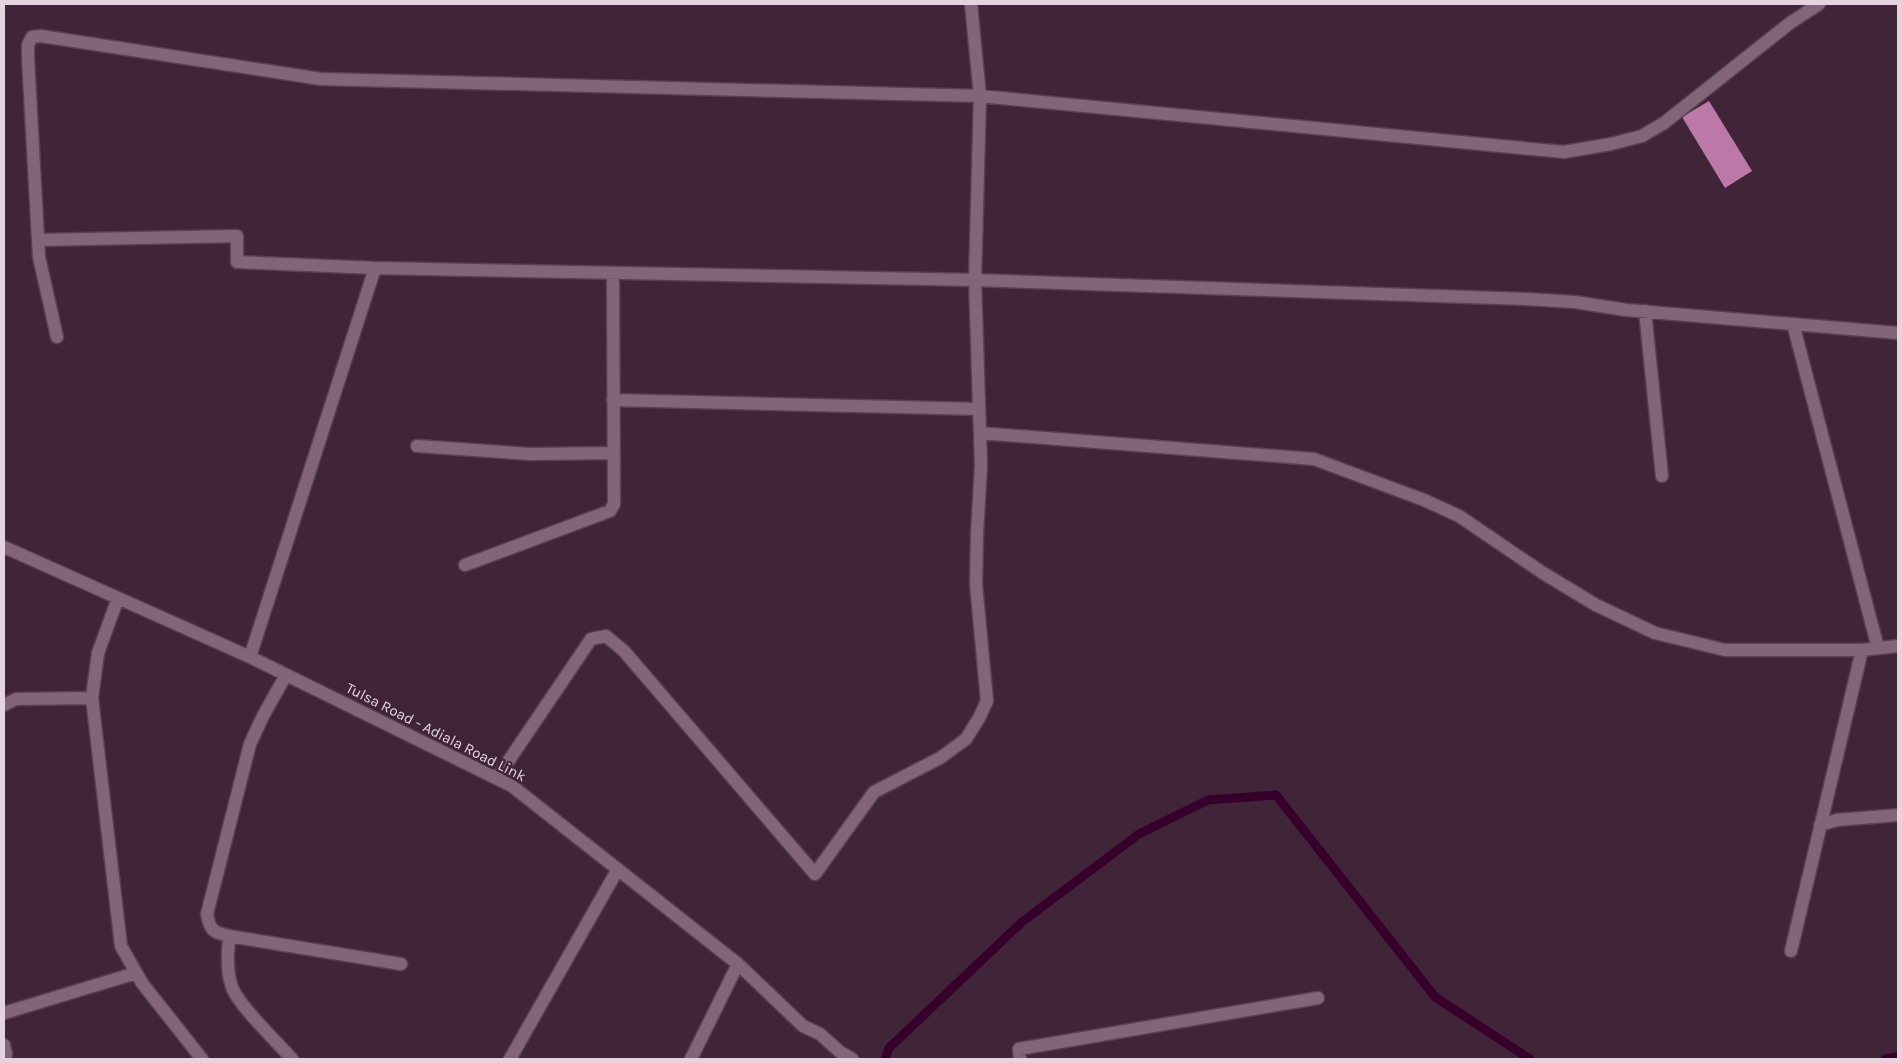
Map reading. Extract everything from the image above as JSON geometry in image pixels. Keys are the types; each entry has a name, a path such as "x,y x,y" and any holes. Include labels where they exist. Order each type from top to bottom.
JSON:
{"street":[{"path":"497,778 591,639 606,636 624,651 815,874 874,792 940,758 966,739 979,718 987,701 976,584 981,466 975,280 980,96 971,4"},
{"path":"58,337 39,257 28,58 28,45 32,37 41,36 321,79 980,96 1564,152 1611,144 1642,136 1664,123 1783,29 1819,4"},
{"path":"38,240 238,236 237,262 376,268 975,280 1527,299 1575,302 1626,310 1898,333"},
{"path":"250,657 376,268"},
{"path":"465,565 610,511 614,504 613,273"},
{"path":"1646,311 1662,476"},
{"path":"1793,324 1878,648"},
{"path":"613,400 979,409"},
{"path":"980,433 1314,459 1424,500 1458,516 1596,605 1655,633 1725,650 1862,650 1898,646"},
{"path":"417,446 530,454 613,453"},
{"name":"Tulsa Road - Adiala Road Link","path":"4,548 250,657 512,786 738,964 803,1026 820,1034 840,1052 852,1059"},
{"path":"118,598 98,653 92,698 121,946 136,973 200,1059"},
{"path":"1791,951 1862,650"},
{"path":"286,675 250,744 207,914 209,925 215,932 229,936 401,964"},
{"path":"4,705 16,699 92,698"},
{"path":"1820,826 1837,820 1898,815"},
{"path":"510,1059 618,869"},
{"path":"229,936 228,965 232,988 240,1001 292,1059"},
{"path":"691,1059 738,964"},
{"path":"4,1013 136,973"},
{"path":"1020,1059 1019,1049 1318,998"},
{"path":"4,1045 6,1054 4,1056"}],"building":[{"path":"1709,101 1752,171 1725,188 1682,117"}],"waterway":[{"path":"885,1059 889,1048 1022,922 1139,834 1208,800 1276,795 1435,997 1530,1059"},
{"path":"1885,1059 1898,1057"}]}
